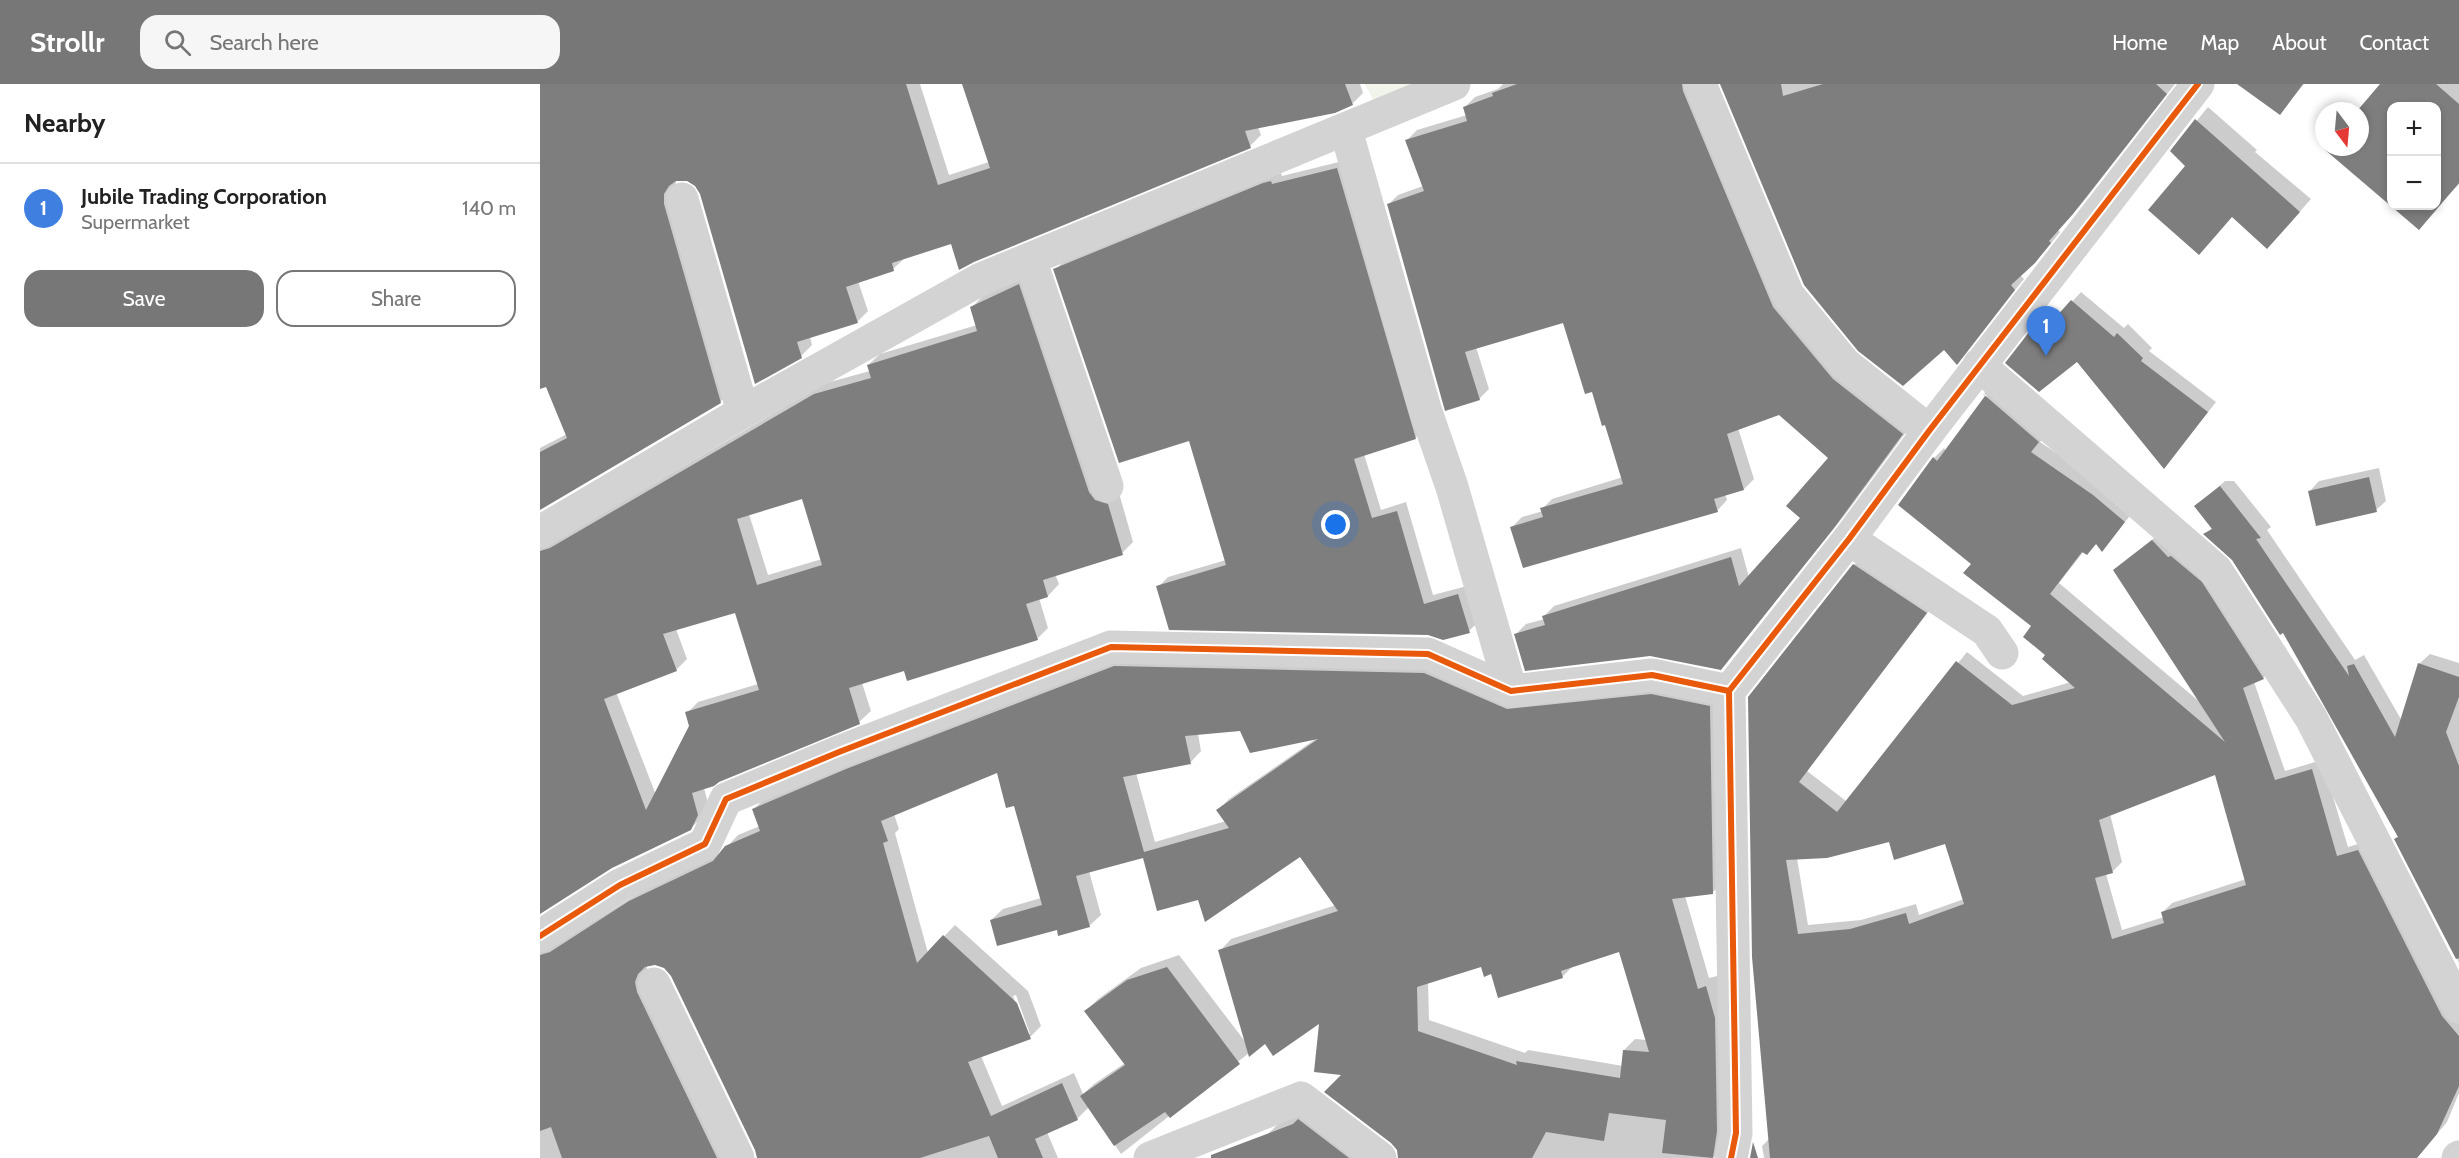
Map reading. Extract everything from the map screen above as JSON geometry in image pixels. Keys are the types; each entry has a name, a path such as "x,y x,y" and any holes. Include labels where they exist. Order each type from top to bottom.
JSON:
{"street":[{"path":"540,532 742,412 981,279 1454,84"},
{"path":"1700,84 1788,295 1845,364 1929,430"},
{"path":"1731,1158 1736,1133 1729,692 2198,84"},
{"path":"1346,130 1425,410 1452,487 1511,691"},
{"path":"682,199 742,412"},
{"path":"1030,259 1107,486"},
{"path":"1979,365 2216,570 2311,718 2459,1007"},
{"path":"1849,539 1987,631 2002,653"},
{"path":"540,936 620,885 705,844 726,799 839,752 1110,647 1428,654 1511,691 1652,675 1729,692"},
{"path":"654,984 738,1158"},
{"path":"1150,1158 1301,1098 1380,1158"}],"shaded area":[{"path":"1365,84 1427,84 1376,105"}],"building":[{"path":"540,84 906,84 938,185 990,168 962,84 1345,84 1353,105 1335,113 1245,131 1251,148 959,270 951,244 892,263 894,271 846,287 858,323 797,342 802,358 755,384 700,194 695,186 687,181 676,181 664,194 664,204 721,403 540,510 540,452 567,438 546,387 540,389"},
{"path":"1517,84 1682,84 1773,307 1833,379 1903,434 1834,528 1721,670 1650,656 1525,671 1514,634 1545,625 1542,616 1731,557 1739,586 1800,518 1786,506 1828,458 1779,415 1727,434 1744,490 1714,499 1718,512 1523,568 1510,527 1543,517 1540,508 1623,484 1605,425 1602,426 1592,392 1585,394 1563,323 1465,352 1480,400 1445,411 1387,204 1424,191 1405,140 1467,121 1463,107"},
{"path":"1720,84 1781,84 1783,96 1823,84 2156,84 2167,94 2073,214 2049,241 2051,243 2035,263 2011,285 2015,290 1957,365 1944,350 1903,386 1858,351 1804,285"},
{"path":"2237,84 2303,84 2280,115"},
{"path":"2380,84 2436,84 2459,104 2459,183 2441,204 2441,102 2387,102 2387,203 2332,156 2369,156 2369,102 2365,102"},
{"path":"2195,119 2300,212 2267,249 2232,217 2199,255 2148,210 2185,166 2170,151"},
{"path":"1337,168 1416,439 1354,459 1372,518 1397,511 1424,604 1458,594 1470,633 1443,640 1428,635 1169,630 1156,586 1226,565 1189,441 1119,463 1053,269 1263,183 1271,181 1272,184"},
{"path":"2396,210 2436,210 2419,230"},
{"path":"1019,284 1089,492 1095,500 1108,504 1123,555 1043,580 1048,597 1026,604 1038,640 907,681 904,671 849,688 860,724 714,786 692,793 698,815 691,830 612,868 540,914 540,551 550,548 814,394 871,378 867,365 977,331 970,307","holes":["802,499 822,565 757,585 737,519","735,613 759,690 685,712 689,726 646,810 604,699 677,671 663,634"]},
{"path":"2071,300 2114,337 2117,333 2143,358 2141,361 2208,412 2164,469 2077,362 2039,392 2005,363 2040,318 2048,326"},
{"path":"1982,393 2039,442 2031,452 2093,495 2125,522 2102,552 2096,544 2087,555 2082,552 2050,594 2225,742 2113,570 2152,540 2168,557 2171,556 2202,582 2264,679 2243,688 2275,780 2312,769 2337,856 2358,850 2442,1016 2459,1036 2459,1086 2437,1134 2417,1158 1770,1158 1752,957 1748,697 1853,564 1927,613 1799,782 1837,812 1956,661 2012,705 2075,688 2042,659 2045,655 2023,637 2031,626 1963,573 1971,564 1898,505 1933,457 1937,461 1985,396","holes":["2215,775 2246,885 2161,912 2164,923 2112,939 2095,878 2113,873 2099,820","1889,842 1894,860 1945,844 1964,904 1909,924 1906,913 1850,929 1798,934 1786,860 1827,858"]},
{"path":"2369,477 2377,512 2316,526 2308,491"},
{"path":"2220,486 2261,538 2256,539 2349,676 2347,666 2354,664 2395,737 2418,663 2459,677 2459,697 2446,732 2459,766 2459,958 2456,959 2394,839 2398,837 2283,633 2280,635 2232,560 2203,534 2212,529 2194,506"},
{"path":"1114,666 1424,673 1507,709 1651,694 1710,706 1713,894 1672,899 1698,989 1706,986 1715,1018 1717,1131 1713,1158 1662,1153 1666,1120 1609,1113 1604,1141 1546,1132 1532,1158 1398,1158 1397,1150 1391,1143 1324,1092 1341,1075 1314,1072 1319,1024 1273,1056 1265,1044 1249,1057 1218,950 1338,911 1300,857 1205,922 1198,900 1157,911 1143,858 1076,876 1090,927 1058,936 1057,930 997,946 990,920 1042,905 1014,806 1006,808 997,773 881,821 888,841 883,843 917,963 943,935 1017,1003 1031,1039 968,1062 991,1116 1062,1083 1078,1120 1035,1139 1043,1158 998,1158 989,1136 920,1158 757,1158 671,976 664,968 655,965 645,967 638,974 635,982 637,992 717,1158 562,1158 551,1127 540,1131 540,955 550,952 629,901 713,861 725,846 760,831 752,809 846,769","holes":["1240,731 1250,753 1318,739 1216,810 1229,828 1144,852 1123,777 1191,764 1185,736","1619,952 1649,1052 1623,1050 1620,1078 1516,1061 1517,1065 1418,1031 1417,987 1481,967 1484,977 1491,974 1498,998 1563,978 1561,971"]},
{"path":"1167,967 1240,1064 1170,1118 1165,1112 1114,1146 1080,1096 1125,1065 1084,1011 1127,980"},
{"path":"1298,1119 1349,1158 1211,1158 1211,1155 1293,1124"},
{"path":"1753,1142 1758,1158 1750,1158"}],"cycle path":[{"path":"1731,1158 1736,1133 1729,691 1849,539 1929,431 2198,84"},
{"path":"540,936 620,885 705,844 726,799 839,752 1111,647 1428,654 1511,691 1652,675 1729,691"}],"place":[{"name":"Jubile Trading Corporation","path":"2046,356"}]}
